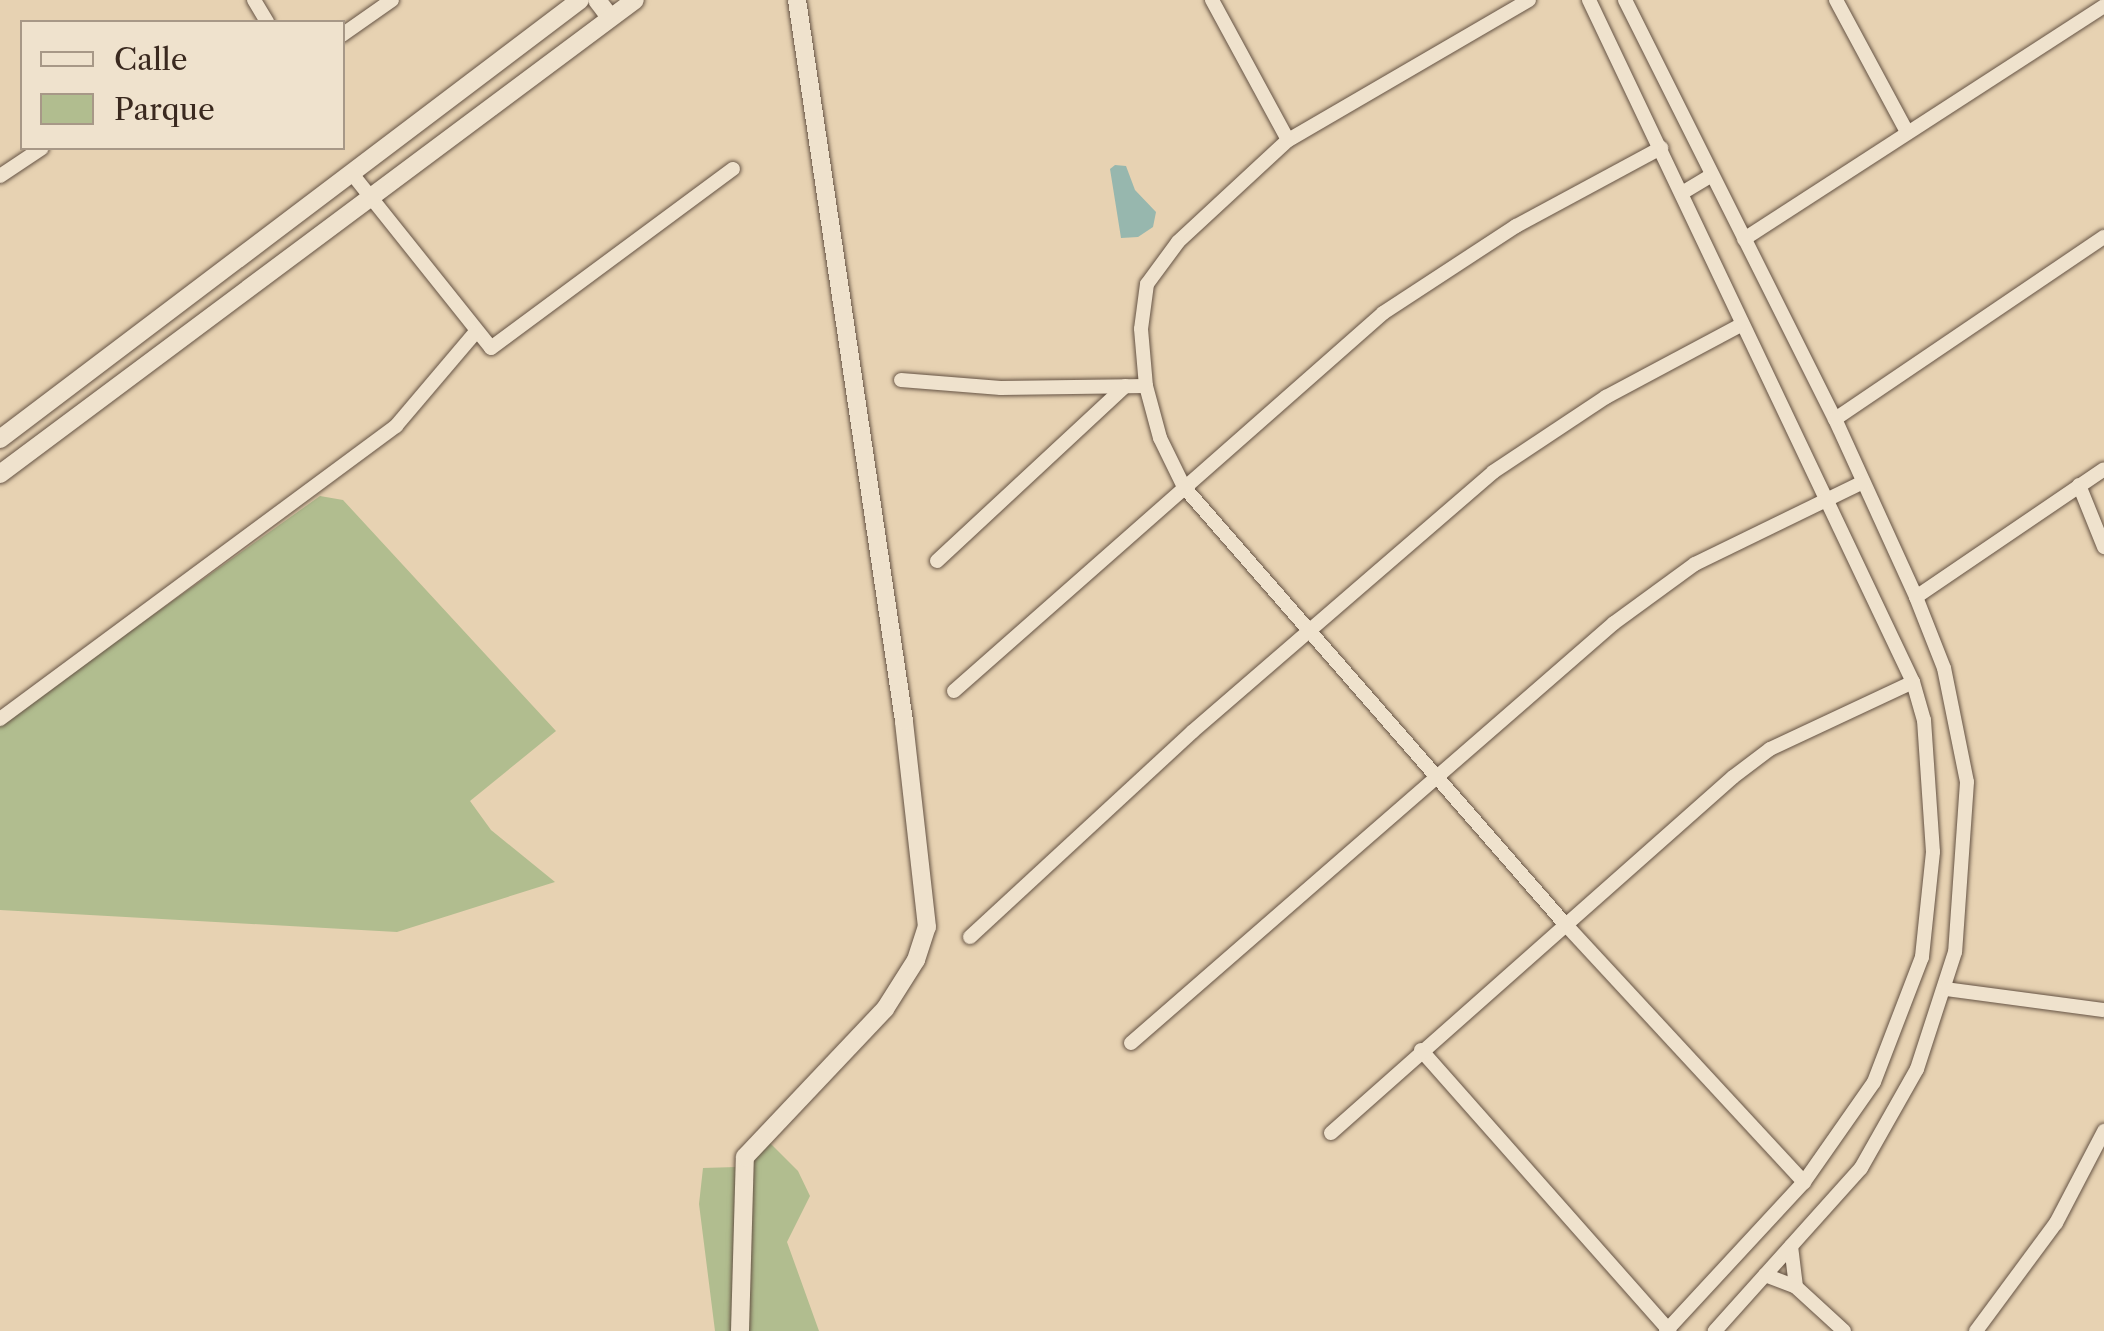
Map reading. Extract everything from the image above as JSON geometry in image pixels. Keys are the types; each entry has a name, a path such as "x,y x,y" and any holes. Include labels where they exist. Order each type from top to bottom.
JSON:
{"street":[{"path":"345,33 392,0"},
{"path":"0,439 580,0"},
{"path":"597,0 610,17"},
{"path":"0,474 372,201 635,0"},
{"path":"740,1331 746,1157 885,1009 916,960 928,899 826,166 797,0"},
{"path":"1212,0 1288,140"},
{"path":"1529,0 1288,140 1178,242 1148,284 1142,329 1146,386 1160,438 1184,487 1312,626 1566,924 1804,1182"},
{"path":"1421,1050 1668,1330 1804,1182 1874,1082 1922,957 1933,852 1924,720 1913,682 1589,0"},
{"path":"1625,0 1835,419 1916,598 1944,668 1967,782 1955,952 1917,1069 1861,1168 1715,1331"},
{"path":"1836,0 1908,132"},
{"path":"1744,238 2104,6"},
{"path":"954,691 1383,314 1516,226 1661,148"},
{"path":"0,176 39,150"},
{"path":"352,175 475,333 486,346 497,347 733,170"},
{"path":"1682,193 1710,176"},
{"path":"1835,419 2104,237"},
{"path":"250,252 268,278"},
{"path":"970,937 1312,626 1493,472 1606,396 1741,325"},
{"path":"0,719 400,423 475,333"},
{"path":"901,380 1001,388 1146,386"},
{"path":"936,561 1125,386"},
{"path":"66,390 82,414"},
{"path":"1916,598 2104,469"},
{"path":"1131,1043 1614,623 1695,564 1863,482"},
{"path":"2079,485 2104,546"},
{"path":"1331,1133 1421,1050 1770,749 1913,682"},
{"path":"1946,989 2104,1010"},
{"path":"1976,1331 2056,1223 2104,1131"},
{"path":"1791,1246 1796,1287"},
{"path":"1765,1275 1796,1287 1844,1331"}],"green space":[{"path":"320,496 343,500 556,731 470,801 491,830 555,882 397,932 0,910 0,724"},
{"path":"770,1143 798,1171 810,1196 787,1242 819,1331 715,1331 699,1204 703,1168 736,1167"}],"water":[{"path":"1115,165 1126,166 1135,190 1156,212 1153,227 1138,237 1121,238 1110,169"}]}
